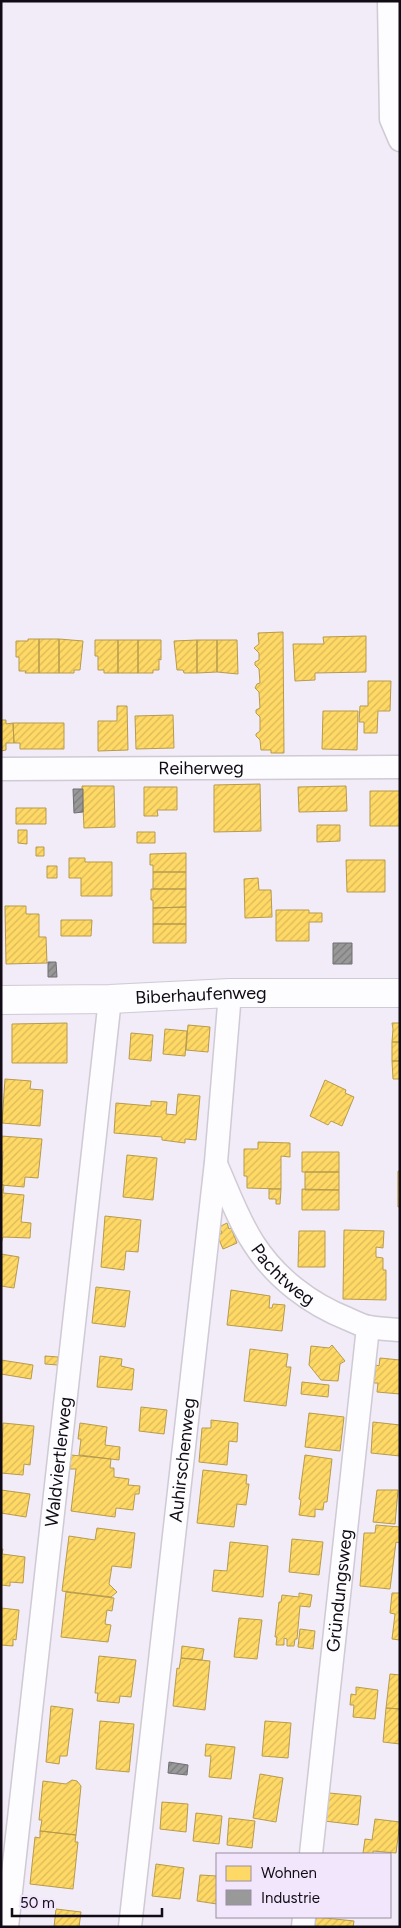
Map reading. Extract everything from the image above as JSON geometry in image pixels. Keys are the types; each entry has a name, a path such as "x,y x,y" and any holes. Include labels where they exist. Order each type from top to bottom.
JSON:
{"main road":[{"name":"Biberhaufenweg","path":"1,1000 110,999 230,994 400,993"}],"street":[{"path":"393,2 391,119 400,140"},
{"name":"Reiherweg","path":"1,769 400,767"},
{"name":"Auhirschenweg","path":"130,1927 216,1162 230,994"},
{"name":"Waldviertlerweg","path":"7,1927 110,999"},
{"name":"Pachtweg","path":"216,1162 235,1208 253,1243 272,1267 294,1288 309,1300 368,1327 400,1330"},
{"name":"Gründungsweg","path":"311,1853 368,1327"}],"building: Wohnen":[{"path":"283,632 284,753 271,753 271,750 261,750 260,740 256,736 260,731 260,717 256,710 260,708 259,692 255,688 260,683 259,669 255,665 255,662 259,660 259,653 254,648 259,644 258,633"},
{"path":"366,636 366,672 315,673 315,680 295,681 293,644 324,644 323,637"},
{"path":"28,639 39,639 39,673 19,671 19,657 16,657 16,641 28,641"},
{"path":"39,639 59,639 59,673 39,673"},
{"path":"59,639 83,641 80,670 74,670 74,673 59,673"},
{"path":"95,640 118,640 118,673 104,673 104,670 98,670 98,656 95,656"},
{"path":"118,640 138,640 138,673 118,673"},
{"path":"138,640 161,640 159,670 153,670 153,673 138,673"},
{"path":"197,640 217,640 217,672 197,673"},
{"path":"197,640 197,673 184,673 183,670 177,670 174,641"},
{"path":"217,640 237,640 238,674 217,672"},
{"path":"368,681 391,681 390,711 378,711 377,733 364,733 364,722 359,722 360,706 368,706"},
{"path":"117,706 127,706 128,750 98,751 98,721 117,721"},
{"path":"323,711 358,711 357,750 322,749"},
{"path":"173,715 174,748 136,749 135,716"},
{"path":"1,720 6,720 6,724 13,723 14,743 6,743 6,750 1,751"},
{"path":"13,723 64,723 64,749 20,749 20,743 14,743"},
{"path":"260,784 261,831 214,832 214,785"},
{"path":"82,786 114,786 115,827 84,828"},
{"path":"346,786 347,811 299,812 298,787"},
{"path":"144,787 177,787 177,810 157,810 158,816 144,816"},
{"path":"370,791 400,791 400,826 370,826"},
{"path":"16,808 46,808 46,824 16,824"},
{"path":"317,825 340,825 340,841 317,842"},
{"path":"18,830 27,830 27,844 18,843"},
{"path":"137,832 155,832 155,843 137,843"},
{"path":"36,847 44,847 44,856 36,856"},
{"path":"186,853 186,872 153,872 153,865 150,865 150,854"},
{"path":"69,858 85,858 85,862 112,862 112,896 81,896 81,878 69,878"},
{"path":"346,860 385,860 385,892 347,892"},
{"path":"47,866 57,866 57,878 47,878"},
{"path":"153,872 186,872 186,889 153,889"},
{"path":"258,878 259,890 271,890 272,917 245,918 244,879"},
{"path":"151,889 186,889 186,907 153,908"},
{"path":"5,906 26,906 26,914 39,914 39,937 46,937 47,963 6,964"},
{"path":"186,907 186,924 153,924 153,908"},
{"path":"276,910 309,910 309,913 322,913 322,922 309,922 309,941 276,941"},
{"path":"61,920 92,920 91,936 61,936"},
{"path":"153,924 186,924 186,943 153,943"},
{"path":"67,1023 67,1063 12,1063 12,1024"},
{"path":"392,1023 400,1023 400,1042 392,1042"},
{"path":"188,1025 210,1027 208,1052 186,1050"},
{"path":"165,1029 187,1031 185,1056 163,1054"},
{"path":"131,1033 153,1035 151,1061 129,1059"},
{"path":"392,1042 400,1042 400,1061 392,1061"},
{"path":"392,1061 400,1061 400,1079 393,1079"},
{"path":"5,1079 31,1081 30,1089 43,1090 40,1126 2,1123"},
{"path":"325,1080 346,1090 345,1093 354,1097 342,1126 331,1121 328,1125 310,1116"},
{"path":"178,1094 200,1096 196,1140 185,1139 185,1143 162,1140 162,1137 114,1133 116,1103 151,1106 151,1101 167,1102 166,1114 176,1115"},
{"path":"1,1136 42,1139 38,1178 25,1177 24,1187 1,1185 3,1152 1,1152"},
{"path":"258,1142 290,1143 290,1157 281,1156 281,1189 247,1188 247,1176 244,1176 244,1149 258,1149"},
{"path":"302,1152 339,1152 339,1172 302,1172"},
{"path":"127,1155 157,1158 153,1200 123,1197"},
{"path":"398,1171 400,1171 400,1207 398,1207"},
{"path":"305,1172 339,1172 339,1190 305,1190"},
{"path":"1,1185 4,1185 3,1193 24,1195 21,1222 31,1223 30,1238 3,1237 1,1244"},
{"path":"269,1189 281,1189 280,1204 276,1204 276,1199 269,1199"},
{"path":"302,1189 339,1190 339,1210 302,1210"},
{"path":"105,1216 141,1220 138,1252 126,1251 124,1270 101,1267"},
{"path":"227,1223 237,1243 223,1249 217,1235 222,1233 219,1227"},
{"path":"344,1230 384,1231 383,1248 376,1247 376,1257 383,1258 383,1270 386,1270 386,1300 343,1299"},
{"path":"299,1231 325,1231 325,1267 298,1267"},
{"path":"1,1254 19,1257 14,1288 1,1286"},
{"path":"96,1287 130,1291 125,1327 92,1323"},
{"path":"231,1290 270,1296 269,1308 272,1308 273,1304 285,1305 282,1331 227,1325"},
{"path":"332,1345 345,1361 340,1364 338,1381 321,1380 309,1365 311,1346 329,1348"},
{"path":"250,1349 288,1354 286,1367 291,1367 286,1406 244,1401"},
{"path":"45,1356 58,1357 58,1365 45,1364"},
{"path":"100,1356 122,1359 121,1366 134,1369 132,1390 97,1387"},
{"path":"380,1358 400,1360 400,1394 377,1392 378,1383 374,1383 376,1365 379,1366"},
{"path":"1,1360 33,1365 31,1379 1,1374"},
{"path":"302,1382 329,1385 328,1397 301,1394"},
{"path":"141,1407 167,1410 164,1434 139,1431"},
{"path":"309,1413 344,1417 340,1451 305,1447"},
{"path":"211,1420 238,1423 237,1442 229,1441 227,1465 199,1462 202,1428 211,1428"},
{"path":"373,1422 400,1425 400,1456 371,1453"},
{"path":"3,1423 34,1426 30,1465 24,1464 23,1475 1,1473"},
{"path":"80,1423 107,1427 105,1445 120,1447 119,1460 79,1455"},
{"path":"71,1455 111,1459 110,1468 114,1468 114,1477 129,1479 128,1485 140,1486 139,1494 135,1494 133,1510 116,1508 115,1517 71,1511 76,1469 70,1469"},
{"path":"305,1455 332,1459 327,1502 324,1502 323,1510 315,1509 315,1517 299,1515 301,1500 299,1499"},
{"path":"203,1470 247,1475 246,1484 249,1484 246,1505 237,1504 234,1527 197,1523"},
{"path":"1,1490 30,1494 26,1517 1,1513"},
{"path":"377,1490 398,1490 395,1524 373,1522"},
{"path":"376,1525 400,1527 400,1543 396,1542 390,1589 360,1586 364,1533 375,1533"},
{"path":"97,1528 135,1533 131,1568 112,1566 109,1584 117,1592 111,1597 62,1591 69,1536 95,1540"},
{"path":"292,1539 323,1542 319,1575 289,1572"},
{"path":"230,1542 268,1546 263,1597 212,1591 214,1570 227,1571"},
{"path":"1,1549 3,1549 2,1554 25,1557 23,1583 10,1582 10,1586 1,1585"},
{"path":"66,1592 114,1598 112,1611 107,1610 105,1624 111,1625 108,1642 61,1637"},
{"path":"299,1593 312,1595 310,1607 300,1606 297,1639 295,1639 294,1646 287,1646 287,1639 284,1638 284,1645 276,1645 277,1637 275,1637 279,1602 281,1602 282,1595 299,1597"},
{"path":"392,1593 400,1593 400,1640 392,1639 395,1614 390,1613"},
{"path":"1,1608 19,1610 16,1640 13,1639 13,1646 1,1645"},
{"path":"239,1618 262,1620 257,1659 234,1657"},
{"path":"300,1629 315,1631 313,1649 298,1647"},
{"path":"182,1646 204,1649 202,1660 181,1658"},
{"path":"99,1656 136,1660 131,1697 120,1696 119,1703 97,1701 98,1693 95,1693"},
{"path":"181,1658 210,1661 205,1710 173,1706 177,1668 179,1669"},
{"path":"390,1674 400,1675 400,1709 386,1708"},
{"path":"356,1687 378,1690 375,1719 353,1717 354,1705 350,1705 351,1694 356,1695"},
{"path":"51,1706 73,1709 67,1756 60,1756 59,1764 46,1762"},
{"path":"386,1708 400,1709 400,1744 383,1742"},
{"path":"100,1721 134,1724 129,1772 96,1769"},
{"path":"265,1721 291,1723 288,1758 262,1756"},
{"path":"206,1744 235,1747 231,1779 209,1777 211,1756 205,1756"},
{"path":"260,1774 283,1778 276,1822 253,1818"},
{"path":"72,1780 77,1781 81,1786 76,1835 40,1831 42,1820 39,1820 43,1781 66,1784"},
{"path":"329,1793 361,1796 358,1825 324,1821"},
{"path":"162,1802 188,1804 186,1832 160,1829"},
{"path":"196,1813 222,1816 219,1844 193,1841"},
{"path":"229,1818 255,1821 252,1848 227,1845"},
{"path":"375,1819 400,1822 396,1853 373,1851 373,1853 363,1853 365,1839 372,1840"},
{"path":"40,1831 76,1835 75,1842 78,1842 73,1889 30,1884 35,1837 40,1838"},
{"path":"156,1864 184,1868 180,1899 152,1896"},
{"path":"200,1875 216,1876 216,1904 197,1901"},
{"path":"56,1909 81,1912 79,1927 54,1927"},
{"path":"316,1918 354,1921 353,1927 315,1927"}],"building: Industrie":[{"path":"73,789 83,789 83,812 74,813"},
{"path":"333,943 352,943 352,964 333,964"},
{"path":"48,962 56,962 57,977 48,977"},
{"path":"169,1762 188,1765 187,1775 168,1773"}]}
